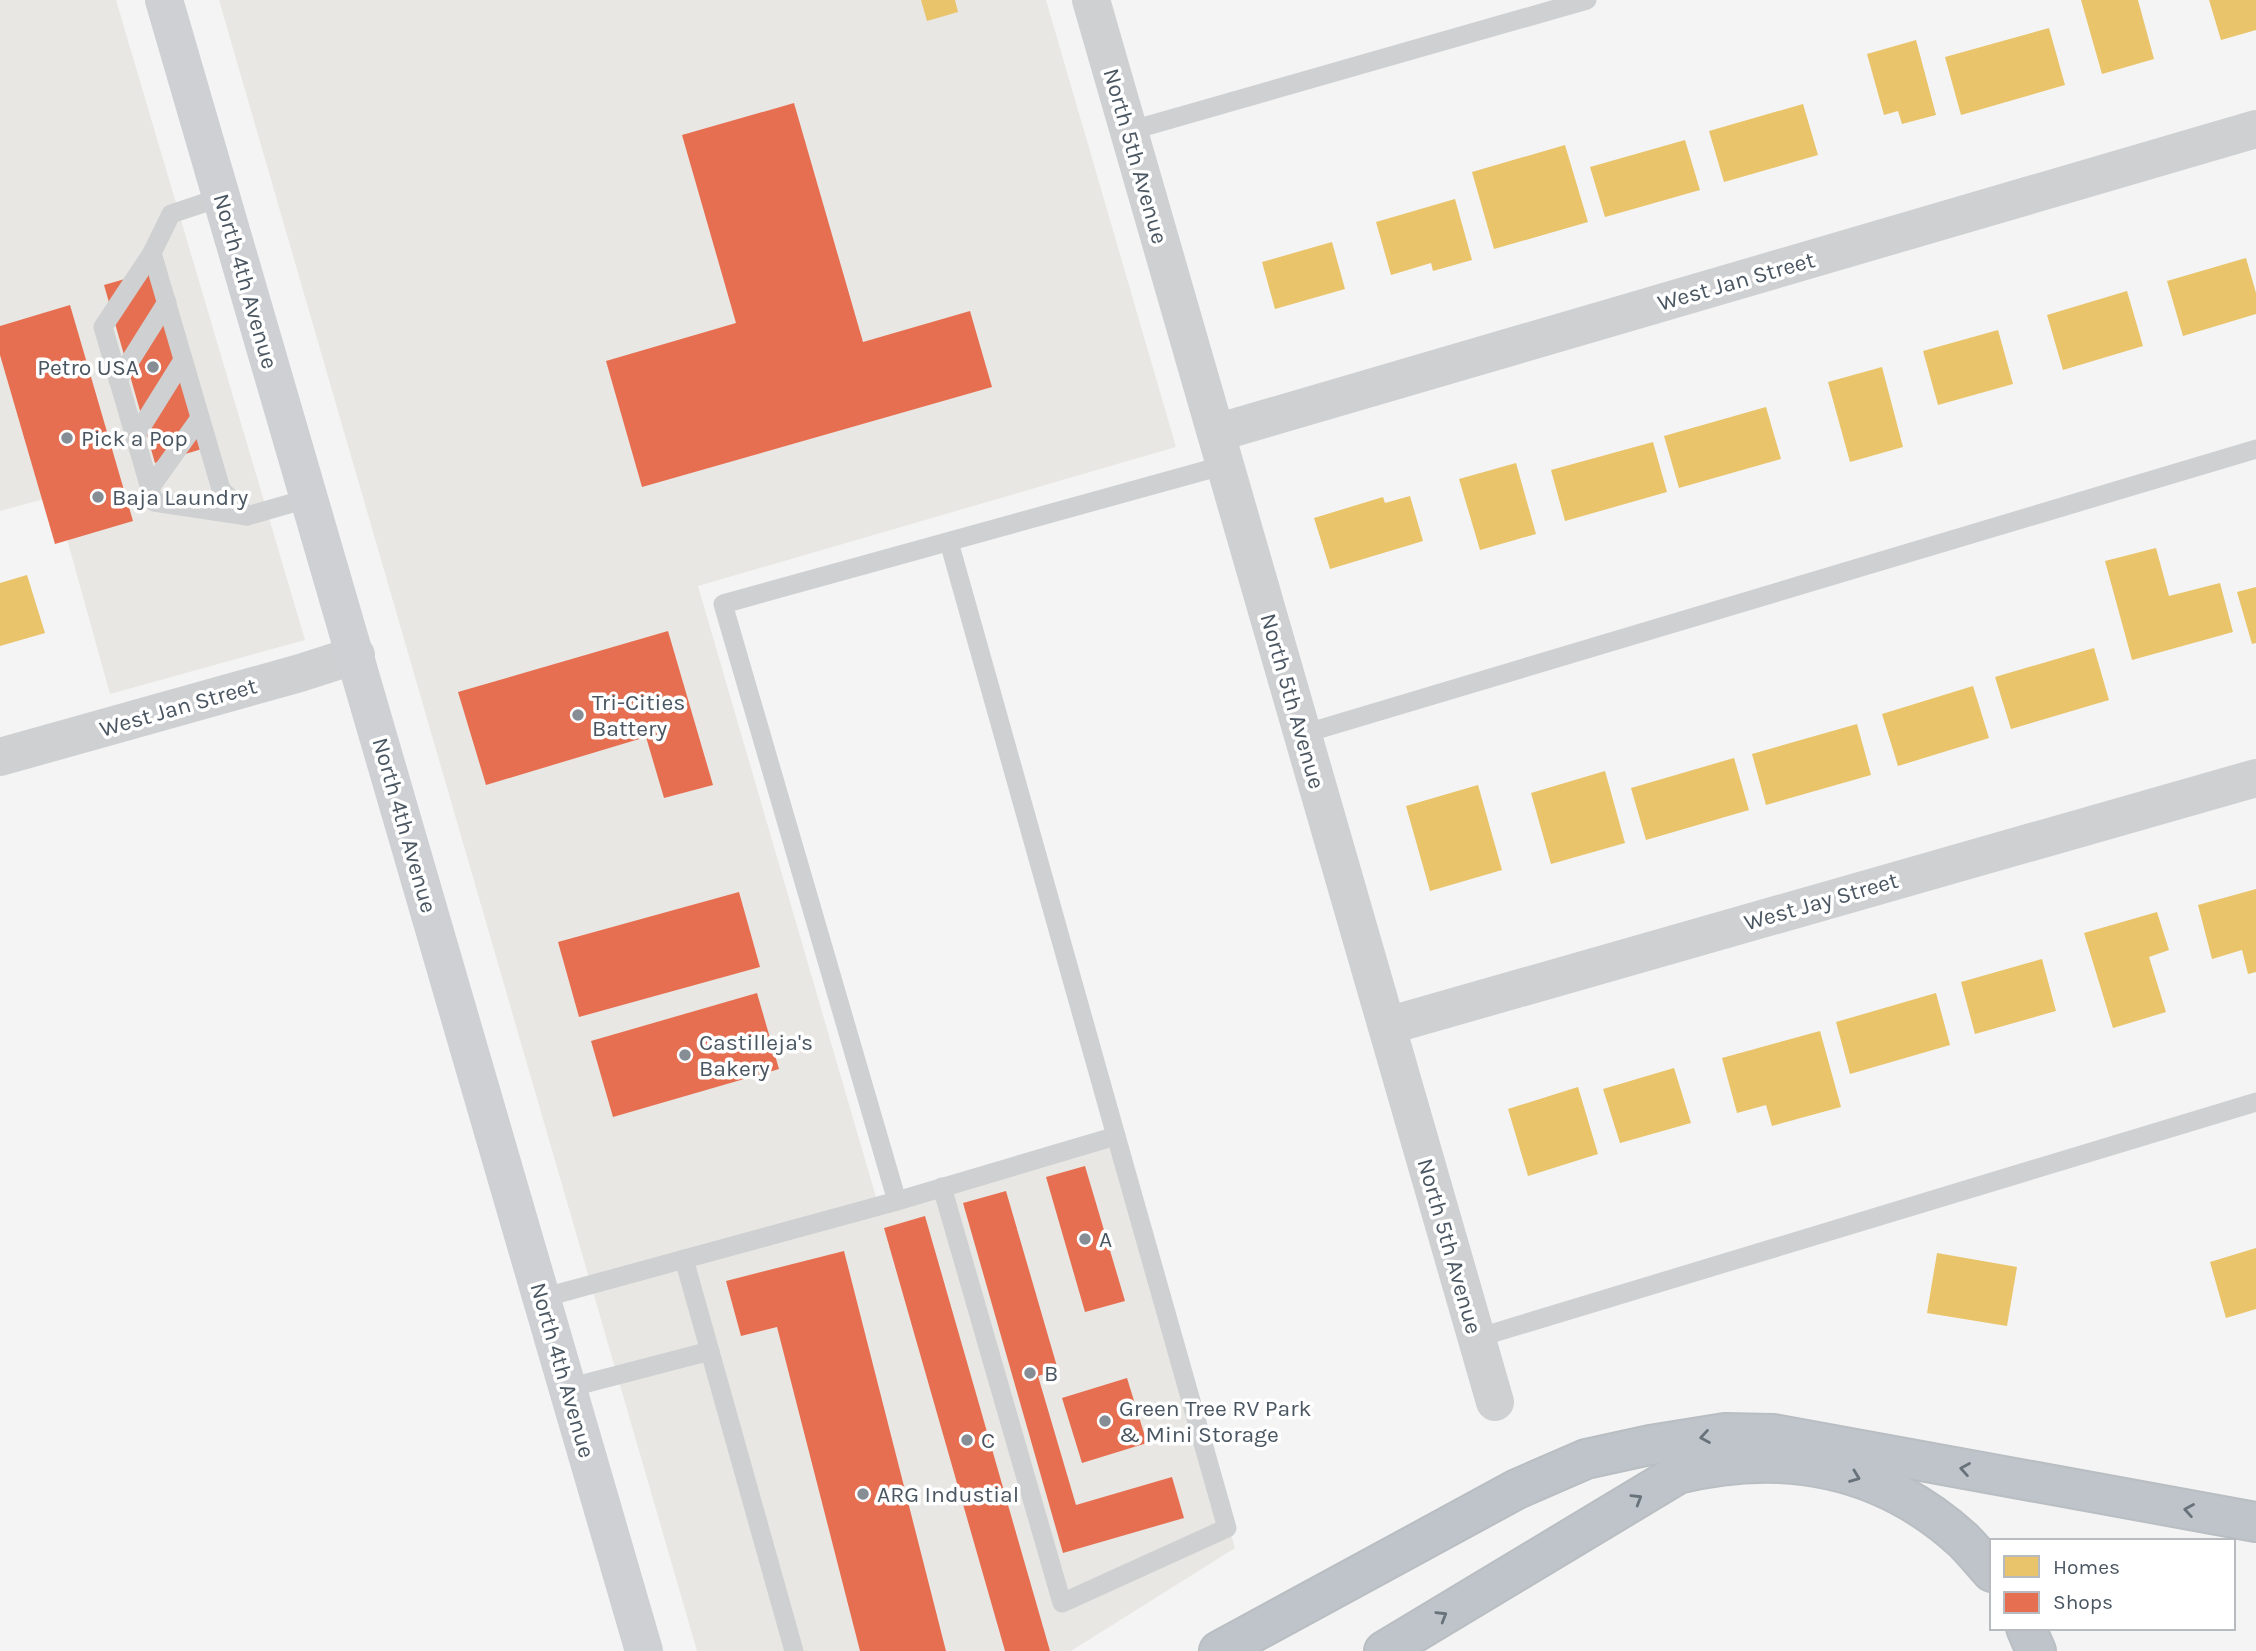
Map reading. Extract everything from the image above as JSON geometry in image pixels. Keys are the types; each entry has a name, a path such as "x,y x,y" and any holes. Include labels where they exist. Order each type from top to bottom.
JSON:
{"highway":[{"path":"1219,1651 1517,1489 1586,1459 1725,1433 1773,1434 2256,1522"},
{"path":"1384,1651 1678,1474 1739,1463 1797,1463 1843,1472 1887,1489 1927,1511 1963,1540 1990,1570"},
{"path":"1255,1651 1517,1489"},
{"path":"2027,1630 2036,1651"}],"main road":[{"name":"North 4th Avenue","path":"164,0 644,1651"}],"street":[{"name":"North 5th Avenue","path":"1091,0 1495,1402"},
{"name":"West Jan Street","path":"1221,449 2256,129"},
{"name":"West Jan Street","path":"0,757 356,655"},
{"name":"West Jay Street","path":"1387,1026 2256,778"}],"lane":[{"path":"1129,131 1587,0"},
{"path":"222,197 171,214 152,253 103,327 118,380 154,502 247,516 310,498"},
{"path":"152,253 221,489 247,516"},
{"path":"118,380 167,302"},
{"path":"135,437 183,360"},
{"path":"150,488 200,418"},
{"path":"897,1200 723,604 949,541 1221,449"},
{"path":"1303,734 2256,449"},
{"path":"942,1187 1062,1603 1227,1528 949,541"},
{"path":"1477,1338 2256,1102"},
{"path":"542,1298 897,1200 1116,1136"},
{"path":"684,1259 794,1651"},
{"path":"568,1388 710,1352"}],"shaded area":[{"path":"0,0 116,0 305,640 110,694 55,496 0,511"},
{"path":"219,0 1046,0 1176,447 698,586 878,1204 1110,1136 1235,1548 1071,1651 697,1651"}],"building: Homes":[{"path":"921,0 955,0 958,12 927,21"},
{"path":"2081,0 2138,0 2154,59 2102,74"},
{"path":"2209,0 2256,0 2256,30 2221,40"},
{"path":"2049,28 2065,85 1961,115 1945,57"},
{"path":"1916,40 1936,115 1902,124 1898,111 1884,115 1867,54"},
{"path":"1803,104 1818,155 1724,182 1709,131"},
{"path":"1685,140 1700,190 1605,217 1590,167"},
{"path":"1565,145 1588,222 1494,249 1472,172"},
{"path":"1455,199 1472,260 1433,271 1431,263 1391,275 1376,222"},
{"path":"1332,242 1345,289 1275,309 1262,262"},
{"path":"2246,258 2256,293 2256,314 2183,336 2167,281"},
{"path":"2127,291 2143,346 2063,370 2047,315"},
{"path":"1998,330 2013,384 1938,405 1923,351"},
{"path":"1882,367 1903,447 1850,462 1828,382"},
{"path":"1766,407 1781,459 1679,488 1664,436"},
{"path":"1653,442 1667,492 1565,521 1551,470"},
{"path":"1516,463 1536,534 1480,550 1459,479"},
{"path":"1410,496 1423,541 1330,569 1314,518 1383,497 1385,503"},
{"path":"2156,548 2169,596 2220,583 2233,632 2132,660 2105,561"},
{"path":"27,575 45,633 0,646 0,583"},
{"path":"2256,587 2256,643 2252,644 2237,592"},
{"path":"2094,648 2109,700 2011,729 1995,677"},
{"path":"1973,686 1989,738 1898,766 1882,714"},
{"path":"1857,724 1871,775 1766,805 1752,754"},
{"path":"1734,758 1749,810 1646,840 1631,788"},
{"path":"1605,771 1625,843 1551,864 1531,793"},
{"path":"1478,785 1502,870 1430,891 1406,806"},
{"path":"2256,889 2256,972 2248,974 2242,950 2212,959 2198,905"},
{"path":"2157,912 2169,950 2149,957 2166,1012 2113,1028 2084,933"},
{"path":"2042,959 2056,1011 1975,1034 1961,982"},
{"path":"1936,993 1950,1045 1850,1074 1836,1022"},
{"path":"1820,1031 1841,1107 1772,1126 1766,1105 1737,1113 1722,1058"},
{"path":"1674,1068 1691,1123 1620,1143 1603,1089"},
{"path":"1578,1087 1598,1154 1528,1176 1508,1109"},
{"path":"2256,1248 2256,1309 2226,1318 2210,1262"},
{"path":"1937,1253 2017,1267 2007,1326 1927,1313"}],"building: Shops":[{"path":"794,103 863,342 970,311 992,387 642,487 606,361 736,323 682,135"},
{"name":"Petro USA","path":"149,272 202,449 155,463 104,285"},
{"name":"Pick a Pop","path":"70,305 133,521 55,544 0,355 0,326"},
{"name":"Tri-Cities Battery","path":"668,631 713,785 664,798 646,737 486,785 458,692"},
{"path":"739,892 760,967 579,1017 558,942"},
{"name":"Castilleja's Bakery","path":"757,993 779,1069 613,1117 591,1041"},
{"name":"A","path":"1085,1166 1125,1301 1085,1312 1046,1177"},
{"name":"B","path":"1006,1191 1058,1370 1038,1376 1076,1505 1172,1477 1184,1518 1063,1553 963,1203"},
{"name":"C","path":"925,1216 1050,1651 1005,1651 884,1228"},
{"name":"ARG Industial","path":"844,1251 946,1651 860,1651 777,1327 741,1336 726,1281"},
{"name":"Green Tree RV Park & Mini Storage","path":"1127,1378 1147,1443 1082,1463 1062,1398"}],"place":[{"name":"Petro USA","path":"153,367"},
{"name":"Pick a Pop","path":"67,438"},
{"name":"Baja Laundry","path":"98,497"},
{"name":"Tri-Cities Battery","path":"578,715"},
{"name":"Castilleja's Bakery","path":"685,1055"},
{"name":"A","path":"1085,1239"},
{"name":"B","path":"1030,1373"},
{"name":"Green Tree RV Park & Mini Storage","path":"1105,1421"},
{"name":"C","path":"967,1440"},
{"name":"ARG Industial","path":"863,1494"}]}
